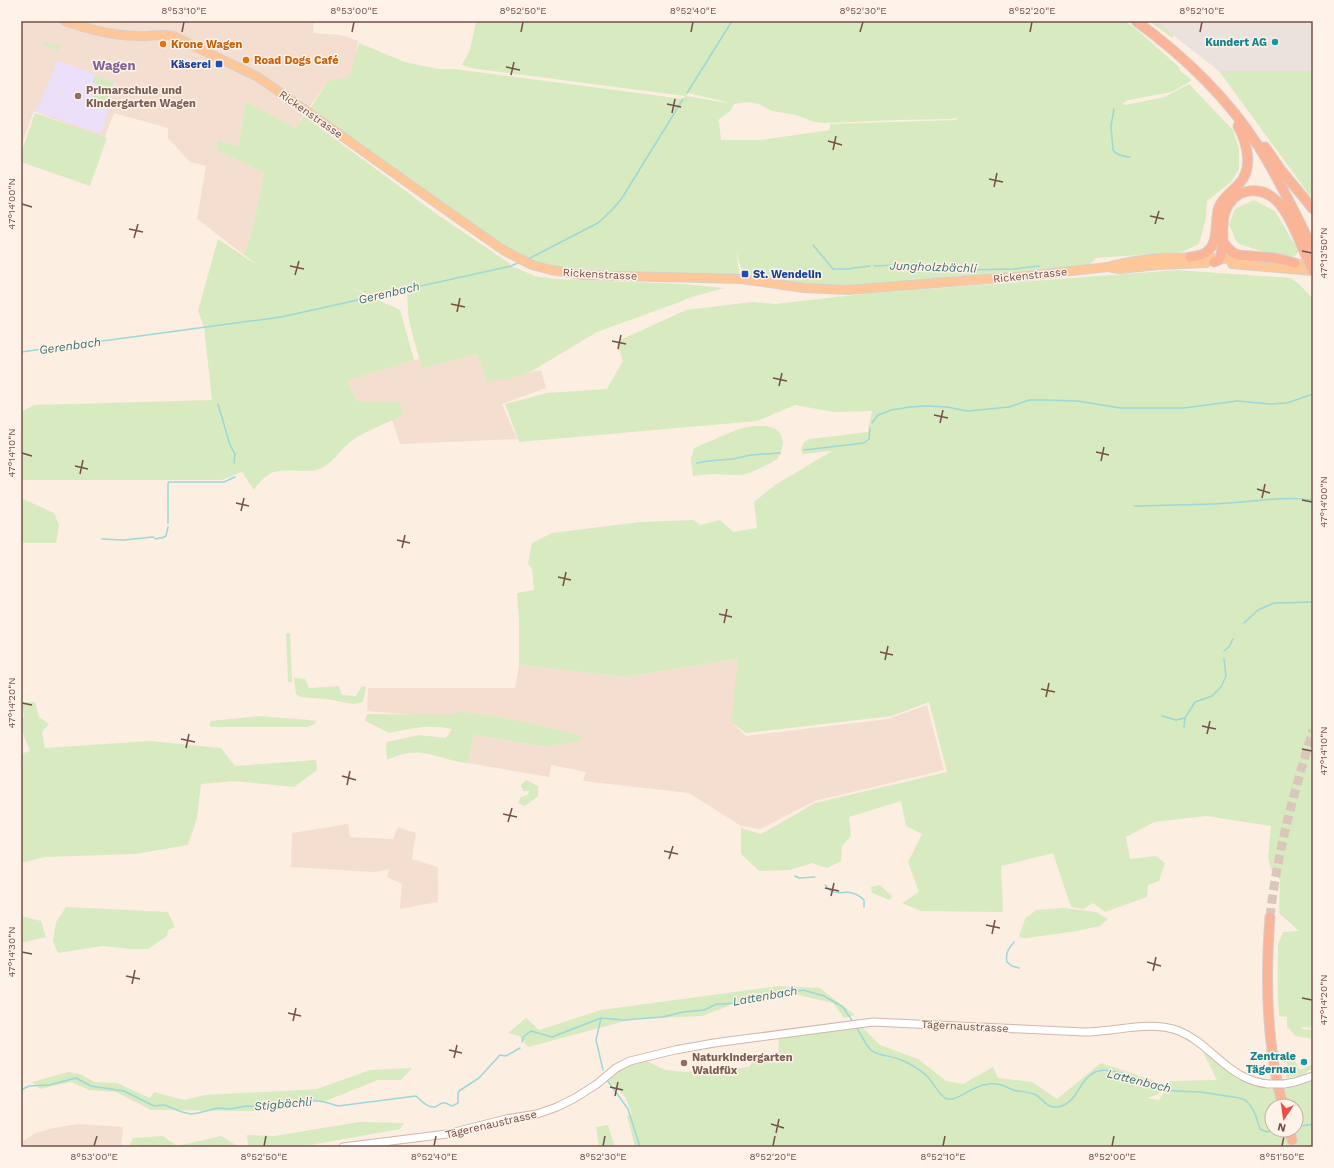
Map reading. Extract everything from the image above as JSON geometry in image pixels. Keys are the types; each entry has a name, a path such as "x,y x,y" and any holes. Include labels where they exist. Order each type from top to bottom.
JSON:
{"highway":[{"path":"1136,21 1187,63 1219,94 1259,147 1278,180 1308,250 1313,271"},
{"path":"1218,261 1216,254 1215,224 1219,208 1228,194 1242,181 1247,165 1244,138 1227,105"},
{"path":"1239,120 1250,128 1281,170 1313,209"},
{"path":"1218,261 1222,240 1222,224 1224,214 1231,201 1244,192 1253,190 1261,191 1275,198 1282,206 1308,250"},
{"path":"1190,257 1204,254 1209,251 1212,246 1215,233"},
{"path":"1222,240 1233,253 1239,255 1275,258 1295,263"},
{"path":"1270,917 1266,970 1267,1004 1272,1052 1281,1098"}],"main road":[{"name":"Rickenstrasse","path":"65,21 95,31 110,34 142,37 166,34 244,70 265,82 477,232 518,258 558,272 742,279 804,288 848,290 1018,277 1108,267 1120,263 1190,257 1313,271"},
{"name":"Rickenstrasse","path":"1108,267 1120,269 1218,261 1295,263 1313,265"}],"street":[{"name":"Tägernaustrasse","path":"606,1076 616,1068 630,1061 675,1050 714,1043 873,1022 1084,1032 1102,1032 1142,1026 1160,1027 1179,1031 1188,1035 1230,1069 1252,1081 1268,1084 1284,1084 1313,1076"},
{"name":"Tägerenaustrasse","path":"343,1147 447,1134 506,1119 537,1114 557,1107 575,1098 597,1084 606,1076"}],"shaded area":[{"path":"21,21 314,21 313,33 341,35 358,41 352,78 328,81 295,128 245,101 239,146 218,140 216,150 264,173 253,227 244,255 197,219 206,166 190,162 168,138 168,128 114,113 104,139 34,111 23,141 21,141"},
{"path":"1155,21 1313,21 1313,71 1219,71"},
{"name":"Primarschule und Kindergarten Wagen","path":"58,60 117,83 101,134 36,111"},
{"path":"477,354 487,381 541,370 546,388 502,404 517,439 400,444 392,420 403,415 357,401 347,381 414,360 420,359 422,369"},
{"path":"739,659 731,722 746,736 888,719 927,705 944,770 815,801 760,829 741,826 689,793 583,781 586,772 551,765 549,777 468,763 474,735 546,747 580,741 558,730 516,720 460,711 452,715 415,715 367,711 368,688 515,688 519,665 626,677"},
{"path":"348,824 350,837 393,839 398,827 416,833 412,859 438,867 438,902 400,909 402,884 387,877 389,869 374,872 291,867 292,833"},
{"path":"78,1124 123,1127 121,1147 21,1147 21,1142 36,1133 53,1128"}],"green space":[{"path":"476,21 1125,21 1136,29 1179,67 1180,71 1192,80 1172,92 1128,100 1122,104 1125,105 1165,97 1189,84 1233,130 1239,149 1239,169 1231,182 1207,201 1206,218 1199,244 1182,252 1096,258 1090,264 1080,266 847,286 805,285 743,274 736,252 740,275 565,273 518,258 308,112 328,81 349,77 359,43 405,62 438,69 454,69 683,99 685,96 470,68 462,65 470,50","holes":["688,93 726,102 727,103 686,96","749,102 759,104 772,111 796,115 814,122 824,123 958,118 956,120 830,124 830,130 760,140 721,140 719,121 717,121 731,110 734,104"]},
{"path":"1149,21 1155,21 1174,35 1172,38"},
{"path":"44,42 55,46 57,42 61,44 58,51 43,45"},
{"path":"1219,71 1313,71 1313,200"},
{"path":"96,75 114,82 104,110 90,106 96,88 99,88 100,86 92,82"},
{"path":"245,101 295,128 304,116 438,215 509,263 511,266 535,276 555,279 684,284 724,288 692,297 597,332 532,371 509,379 487,381 477,354 422,369 410,325 405,287 401,293 380,299 349,287 400,310 414,360 347,381 357,401 399,402 403,415 351,441 324,467 313,471 274,472 264,478 254,490 242,472 222,480 21,480 21,412 34,405 212,400 204,327 198,311 218,239 255,263 244,255 253,227 264,173 216,150 218,140 239,146"},
{"path":"35,113 107,138 90,186 21,162 21,153"},
{"path":"1254,200 1275,211 1299,252 1293,257 1263,252 1237,243 1229,224 1235,209"},
{"path":"1177,270 1291,278 1313,299 1313,1028 1302,1027 1302,1029 1313,1030 1313,1039 1296,1036 1287,1027 1287,1017 1279,1016 1278,944 1283,932 1299,931 1279,913 1280,880 1271,869 1268,858 1271,826 1206,816 1154,822 1126,837 1130,859 1156,856 1165,863 1159,881 1148,885 1147,897 1105,912 1093,903 1083,909 1071,907 1053,853 1001,866 1003,912 921,911 902,903 919,892 908,862 922,834 906,826 901,801 849,817 851,836 842,846 841,861 827,868 812,863 790,870 759,871 741,854 741,828 761,834 815,803 947,772 929,702 892,716 746,733 731,722 738,659 626,677 519,665 519,620 517,593 534,590 532,568 528,564 532,543 552,533 640,522 694,520 700,525 720,520 733,532 757,528 754,502 775,485 832,451 804,454 802,453 801,449 804,442 810,439 868,432 872,411 834,412 795,405 757,421 519,442 505,404 547,393 607,389 623,361 616,342 686,310 752,302 775,304 863,294"},
{"path":"763,426 774,428 778,431 783,442 777,459 745,474 712,474 693,476 691,459 694,448 746,427"},
{"path":"21,498 54,513 59,525 56,543 21,543"},
{"path":"286,633 290,633 292,682 288,682"},
{"path":"294,678 305,679 309,688 339,686 342,695 356,696 362,686 366,687 363,702 353,704 326,699 300,697 296,694"},
{"path":"22,702 35,702 39,717 49,724 42,732 45,748 150,741 221,748 235,766 316,760 317,770 294,787 235,781 201,784 197,818 188,845 135,854 45,857 21,863 21,754 30,751 21,729 21,717 24,717"},
{"path":"460,711 516,720 583,736 580,741 546,747 474,735 468,763 453,761 423,753 408,753 387,760 387,742 419,735 446,738 452,729 420,727 389,733 365,721 367,714 452,715"},
{"path":"261,716 316,721 315,724 308,727 210,727 210,721"},
{"path":"526,780 538,786 538,796 525,806 518,803 521,797 528,795 529,791 523,791 521,785"},
{"path":"880,885 892,896 890,900 872,893 871,887"},
{"path":"66,907 168,912 175,927 168,930 167,936 148,949 102,946 58,953 53,941 56,922"},
{"path":"1064,908 1096,912 1108,919 1100,926 1077,931 1027,938 1021,938 1019,936 1026,917 1036,910"},
{"path":"21,916 41,921 46,937 21,943"},
{"path":"778,986 820,988 855,1015 844,1018 833,1003 794,994 741,1001 702,1016 633,1019 528,1047 519,1036 508,1033 526,1018 539,1030 601,1010"},
{"path":"861,1026 880,1045 918,1059 946,1081 963,1084 993,1067 998,1078 1032,1082 1057,1099 1101,1063 1161,1083 1159,1094 1147,1098 1159,1100 1170,1081 1217,1080 1203,1052 1237,1079 1269,1089 1298,1086 1313,1079 1313,1147 635,1147 627,1116 632,1115 626,1098 609,1081 610,1076 626,1065 646,1061 666,1070 686,1072 749,1067 755,1059 778,1063 779,1037"},
{"path":"1294,1059 1300,1070 1313,1064 1313,1068 1300,1076 1286,1078 1287,1061"},
{"path":"412,1068 401,1080 378,1080 328,1100 257,1111 151,1110 116,1092 89,1090 71,1082 40,1089 32,1082 68,1072 80,1074 95,1082 117,1083 150,1098 154,1092 184,1100 205,1095 317,1089 370,1070"},
{"path":"359,1122 404,1123 400,1129 299,1147 248,1146 247,1135 274,1136"},
{"path":"608,1125 615,1147 599,1147 596,1127"},
{"path":"163,1136 177,1146 221,1136 239,1147 129,1147 133,1138"}],"waterway":[{"name":"Gerenbach","path":"687,93 732,21"},
{"name":"Gerenbach","path":"528,259 598,223 613,209 622,198 683,99"},
{"path":"1114,109 1111,126 1113,150 1118,155 1130,157"},
{"name":"Jungholzbächli","path":"813,245 833,269 870,266"},
{"name":"Gerenbach","path":"21,352 281,317 511,266 520,262"},
{"name":"Jungholzbächli","path":"874,266 898,265 964,270 1014,269 1039,266"},
{"path":"872,423 878,415 891,410 925,406 947,407 967,411 1009,407 1029,400 1048,400 1078,401 1120,408 1184,408 1237,401 1270,404 1287,403 1313,394"},
{"path":"218,404 230,445 235,454 234,463"},
{"path":"804,450 864,443 869,439 870,428"},
{"path":"697,463 733,459 751,455 780,453"},
{"path":"168,523 169,482 224,482 235,477"},
{"path":"1134,506 1218,504 1282,499 1313,500"},
{"path":"102,539 124,540 153,537 156,539 162,538 166,536 168,527"},
{"path":"1244,623 1258,610 1274,603 1313,602"},
{"path":"1224,651 1229,647 1233,639"},
{"path":"1184,727 1185,718 1195,702 1212,696 1221,687 1226,676 1224,659"},
{"path":"1162,716 1176,720 1185,718"},
{"path":"795,876 799,878 815,877"},
{"path":"825,885 832,892 854,893 864,900 864,907"},
{"path":"1014,942 1007,953 1007,962 1012,966 1019,968"},
{"name":"Lattenbach","path":"522,1042 523,1037 531,1031 552,1037 601,1018 624,1020 663,1017 683,1012 704,1010 717,1004 755,1001 803,990 824,996 843,1007 853,1022"},
{"name":"Lattenbach","path":"601,1018 596,1040 603,1070"},
{"name":"Lattenbach","path":"856,1027 871,1050 877,1054 896,1058 910,1064 927,1076 944,1098 947,1099 958,1097 977,1087 993,1084 1016,1091 1034,1094 1053,1107 1063,1106 1073,1098 1089,1076 1102,1070 1131,1076 1167,1090 1200,1092 1241,1098 1251,1106 1260,1129 1264,1131"},
{"name":"Stigbächli","path":"21,1090 29,1086 49,1085 76,1078 91,1086 124,1091 154,1106 165,1105 191,1114 218,1108 230,1109 246,1106 264,1107 274,1104 311,1100 338,1106 416,1096 424,1103 432,1107 435,1107 441,1103 446,1103 452,1106 458,1103 459,1091 479,1078 500,1055 506,1056 520,1048"},
{"name":"Lattenbach","path":"607,1080 628,1109 640,1147"},
{"name":"Lattenbach","path":"1304,1126 1313,1124"}],"tunnel":[{"path":"1270,917 1277,870 1287,823 1313,730"}],"place":[{"name":"Kundert AG","path":"1275,42"},
{"name":"Krone Wagen","path":"163,44"},
{"name":"Road Dogs Café","path":"246,60"},
{"name":"Käserei","path":"219,64"},
{"name":"Primarschule und Kindergarten Wagen","path":"78,96"},
{"name":"St. Wendelin","path":"745,274"},
{"name":"Zentrale Tägernau","path":"1304,1062"},
{"name":"Naturkindergarten Waldfüx","path":"684,1063"}],"district":[{"name":"Wagen","path":"114,65"}]}
